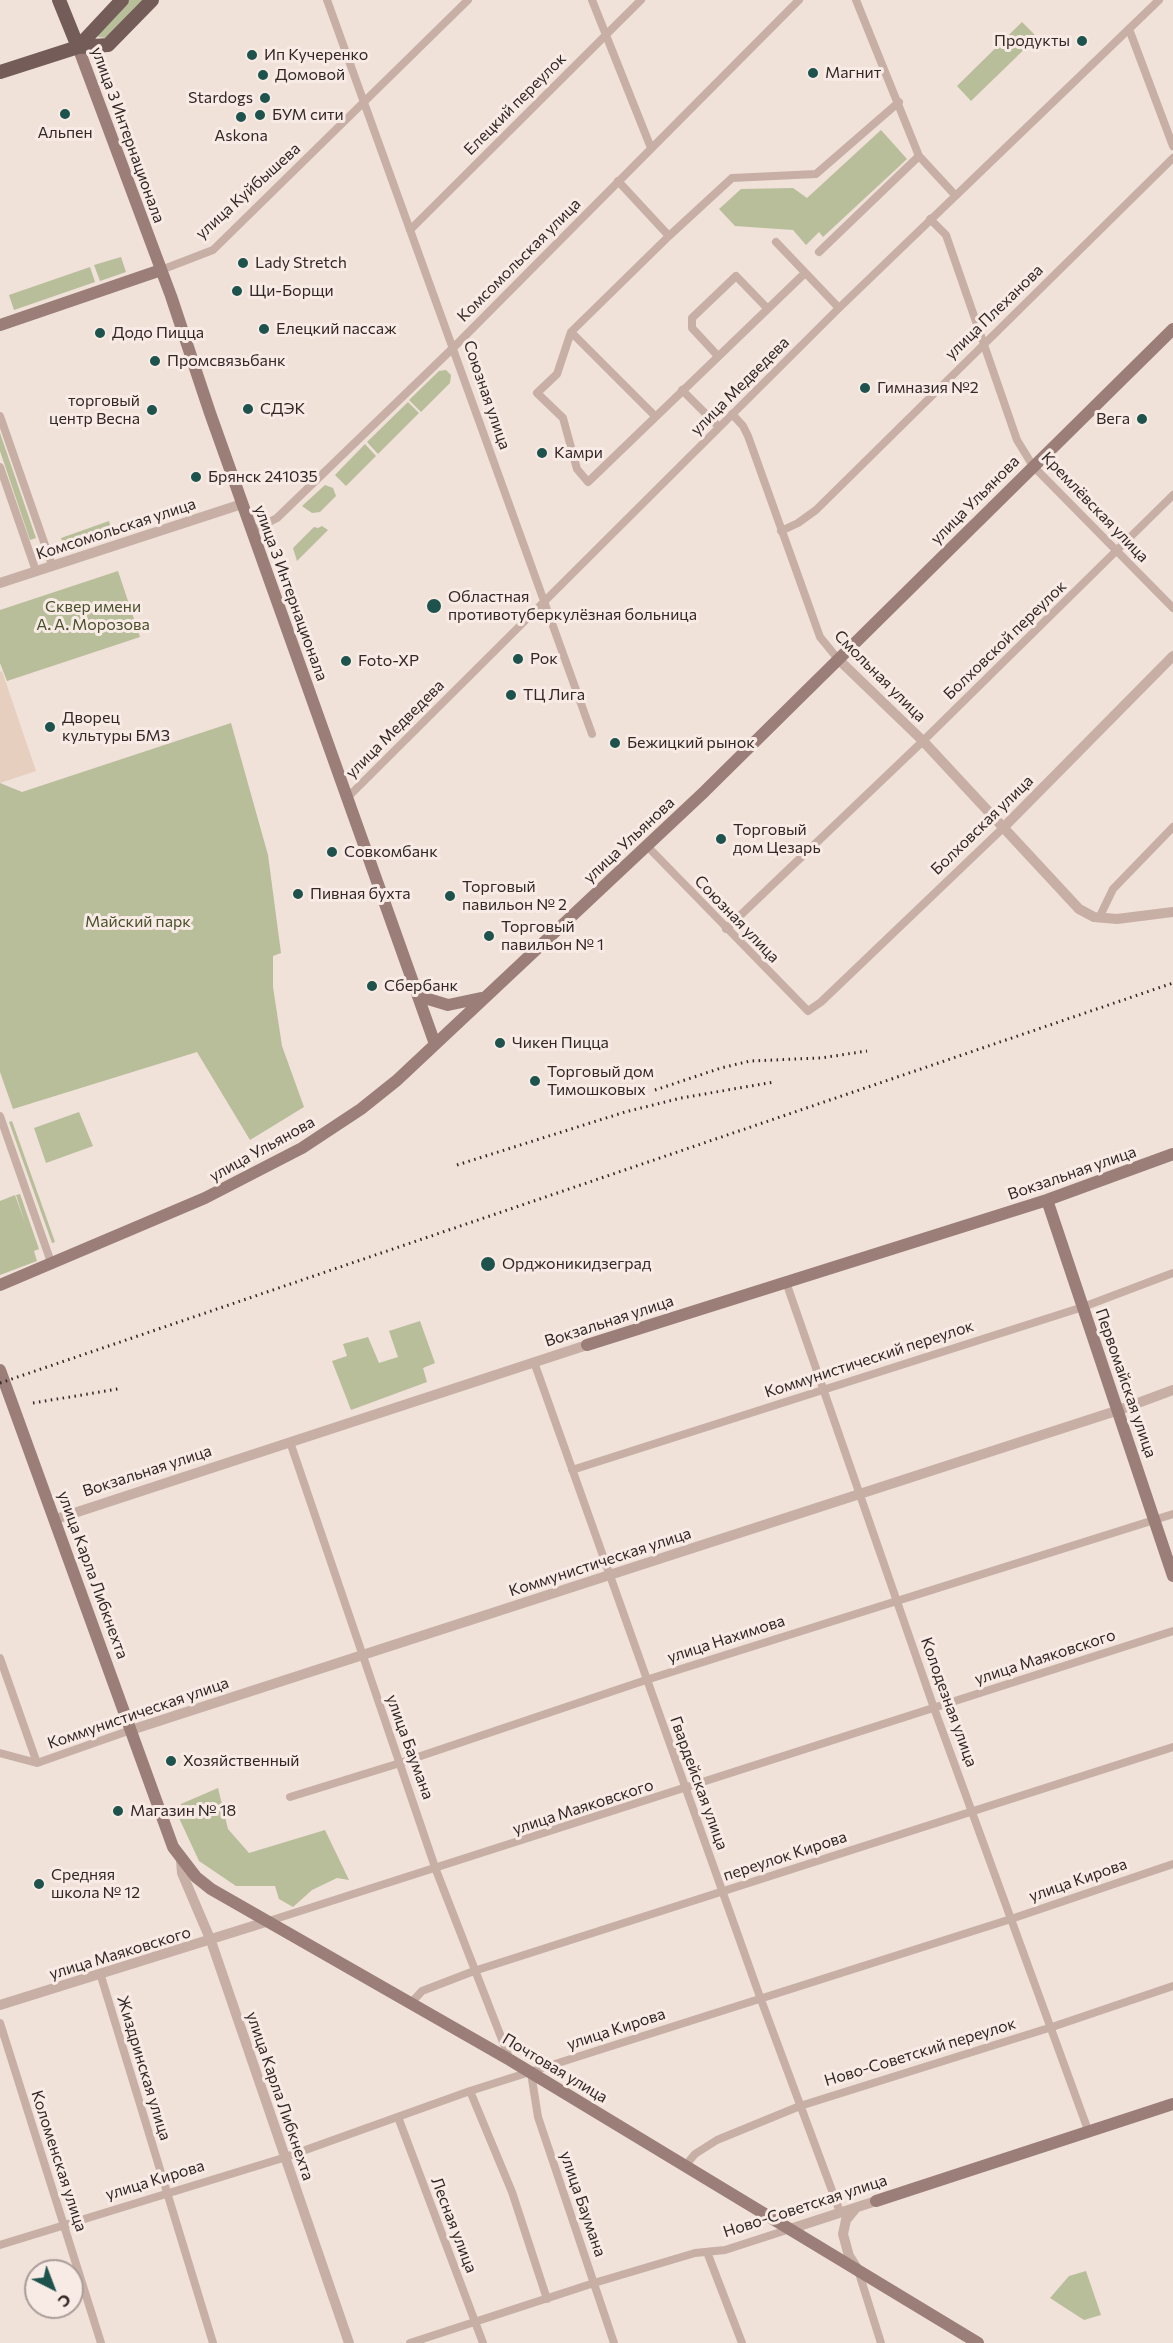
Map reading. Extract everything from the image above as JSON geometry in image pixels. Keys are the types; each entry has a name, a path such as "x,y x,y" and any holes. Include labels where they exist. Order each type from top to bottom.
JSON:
{"main road":[{"name":"улица 3 Интернационала","path":"59,0 161,270 346,798 435,1044"},
{"path":"78,47 122,0"},
{"path":"0,72 78,47 108,45 152,0"},
{"name":"улица Куйбышева","path":"0,325 161,270"},
{"name":"улица Ульянова","path":"0,1286 205,1198 302,1148 361,1109 435,1044 647,846 1173,329"},
{"path":"418,996 448,1005 470,1002 485,996"},
{"name":"Вокзальная улица","path":"587,1345 1047,1200 1173,1154"},
{"name":"Первомайская улица","path":"1047,1200 1173,1576"},
{"name":"улица Карла Либкнехта","path":"0,1370 153,1791"},
{"name":"Почтовая улица","path":"153,1791 173,1847 181,1860 211,1889 510,2060 978,2343"},
{"name":"Ново-Советская улица","path":"876,2201 1173,2104"}],"street":[{"name":"Союзная улица","path":"327,0 592,734"},
{"name":"улица Куйбышева","path":"161,270 213,250 365,104 468,0"},
{"path":"592,0 651,148"},
{"name":"Елецкий переулок","path":"410,230 641,0"},
{"name":"Комсомольская улица","path":"252,531 277,518 454,347 799,0"},
{"path":"856,0 919,156 956,195"},
{"name":"улица Медведева","path":"346,798 839,308 1159,0"},
{"path":"1129,29 1173,146"},
{"path":"804,273 588,482 577,469 563,418 537,393 557,374 571,332 732,178 816,174 899,102"},
{"path":"819,252 919,156"},
{"name":"улица Плеханова","path":"781,531 816,510 1173,158"},
{"path":"618,181 669,236"},
{"name":"Кремлёвская улица","path":"930,219 946,235 982,345 1017,440 1033,466 1116,553 1173,608"},
{"path":"776,243 839,308"},
{"path":"717,355 692,328 692,318 736,276 767,308"},
{"path":"571,332 655,416"},
{"path":"682,390 719,427"},
{"name":"Смольная улица","path":"732,414 743,426 748,436 820,637 838,659 923,741 1083,912 1099,918"},
{"path":"0,416 52,565"},
{"path":"0,467 36,570"},
{"name":"Болховской переулок","path":"726,929 923,741 1173,495"},
{"name":"Комсомольская улица","path":"0,583 242,504"},
{"name":"Болховская улица","path":"808,1011 821,1002 1002,828 1173,656"},
{"path":"1173,827 1113,889 1099,918 1142,918 1173,912"},
{"name":"Союзная улица","path":"647,846 808,1011"},
{"path":"0,1116 52,1265"},
{"name":"Коммунистический переулок","path":"572,1470 1083,1307 1173,1273"},
{"name":"Колодезная улица","path":"786,1282 934,1708 1088,2130"},
{"name":"Вокзальная улица","path":"56,1519 587,1345"},
{"name":"Гвардейская улица","path":"534,1362 685,1790 840,2212"},
{"name":"Коммунистическая улица","path":"37,1763 360,1655 1119,1410 1173,1390"},
{"name":"улица Баумана","path":"290,1442 360,1655 436,1870 510,2060"},
{"name":"улица Нахимова","path":"290,1797 400,1763 646,1680 897,1600 1154,1522 1173,1514"},
{"name":"улица Маяковского","path":"0,2005 436,1870 1173,1631"},
{"path":"0,1658 37,1763"},
{"name":"переулок Кирова","path":"411,2003 422,1991 474,1971 1173,1748"},
{"path":"0,1753 37,1763"},
{"name":"улица Карла Либкнехта","path":"181,1860 189,1893 211,1941 283,2158 349,2343"},
{"name":"улица Кирова","path":"0,2245 166,2192 283,2158 470,2091 1173,1864"},
{"name":"Жиздринская улица","path":"100,1974 213,2343"},
{"name":"Ново-Советский переулок","path":"685,2166 695,2154 717,2140 800,2106 1052,2027 1173,1986"},
{"name":"Коломенская улица","path":"0,2023 101,2343"},
{"name":"улица Баумана","path":"531,2073 538,2117 614,2343"},
{"path":"470,2091 512,2192 547,2298"},
{"name":"Лесная улица","path":"398,2117 483,2343"},
{"name":"Ново-Советская улица","path":"410,2343 594,2283 695,2253 725,2250 876,2201"},
{"path":"859,2206 846,2220 843,2234 849,2256 858,2270 881,2343"},
{"path":"707,2252 742,2343"}],"green space":[{"path":"129,0 144,0 107,38 98,37 99,30"},
{"path":"1022,22 1037,37 971,101 957,86"},
{"path":"881,130 907,159 823,237 819,232 806,245 793,230 735,226 719,209 741,189 793,188 807,198"},
{"path":"121,257 126,272 100,281 94,265"},
{"path":"90,267 95,282 14,310 9,295"},
{"path":"446,370 451,375 450,383 421,412 409,400 439,371"},
{"path":"408,402 419,413 378,454 367,442"},
{"path":"0,433 36,538 30,540 0,451"},
{"path":"365,444 376,456 346,486 335,475"},
{"path":"325,485 333,488 336,496 320,512 312,513 302,506"},
{"path":"109,521 113,535 66,551 61,538"},
{"path":"322,526 328,530 297,561 293,548 314,527"},
{"name":"Сквер имени А. А. Морозова","path":"118,571 140,637 7,681 0,663 0,610"},
{"name":"Майский парк","path":"231,723 268,855 281,953 273,956 273,987 282,1046 304,1107 250,1140 197,1052 13,1109 0,1072 0,783 22,792"},
{"path":"79,1112 93,1146 46,1163 34,1128"},
{"path":"12,1121 55,1242 52,1243 9,1122"},
{"path":"20,1194 39,1249 34,1251 37,1261 0,1275 0,1201 15,1195 25,1223 16,1195"},
{"path":"420,1321 435,1363 423,1368 427,1382 351,1410 332,1361 347,1356 343,1344 368,1337 379,1363 398,1357 389,1331"},
{"path":"218,1788 228,1829 249,1853 325,1830 349,1880 337,1878 312,1890 293,1907 279,1899 275,1886 236,1886 199,1861 179,1818 181,1804"},
{"path":"1086,2271 1101,2315 1084,2320 1050,2298 1069,2276"}],"shaded area":[{"path":"2,671 36,771 0,783 0,672"}],"railway":[{"path":"0,1383 1173,983"},
{"path":"655,1090 750,1061 821,1058 867,1051"},
{"path":"457,1165 625,1112 681,1098 774,1082"},
{"path":"33,1403 118,1389"}],"place":[{"name":"Продукты","path":"1082,41"},
{"name":"Ип Кучеренко","path":"252,55"},
{"name":"Магнит","path":"813,73"},
{"name":"Домовой","path":"263,75"},
{"name":"Stardogs","path":"265,98"},
{"name":"Альпен","path":"65,114"},
{"name":"БУМ сити","path":"260,115"},
{"name":"Askona","path":"241,117"},
{"name":"Lady Stretch","path":"243,263"},
{"name":"Щи-Борщи","path":"237,291"},
{"name":"Елецкий пассаж","path":"264,329"},
{"name":"Додо Пицца","path":"100,333"},
{"name":"Промсвязьбанк","path":"155,361"},
{"name":"Гимназия №2","path":"865,388"},
{"name":"СДЭК","path":"248,409"},
{"name":"торговый центр Весна","path":"152,410"},
{"name":"Вега","path":"1142,419"},
{"name":"Камри","path":"542,453"},
{"name":"Брянск 241035","path":"196,477"},
{"name":"Областная противотуберкулёзная больница","path":"434,606"},
{"name":"Рок","path":"518,659"},
{"name":"Foto-XP","path":"346,661"},
{"name":"ТЦ Лига","path":"511,695"},
{"name":"Дворец культуры БМЗ","path":"50,727"},
{"name":"Бежицкий рынок","path":"615,743"},
{"name":"Торговый дом Цезарь","path":"721,839"},
{"name":"Совкомбанк","path":"332,852"},
{"name":"Пивная бухта","path":"298,894"},
{"name":"Торговый павильон № 2","path":"450,896"},
{"name":"Торговый павильон № 1","path":"489,936"},
{"name":"Сбербанк","path":"372,986"},
{"name":"Чикен Пицца","path":"500,1043"},
{"name":"Торговый дом Тимошковых","path":"535,1081"},
{"name":"Орджоникидзеград","path":"488,1264"},
{"name":"Хозяйственный","path":"171,1761"},
{"name":"Магазин № 18","path":"118,1811"},
{"name":"Средняя школа № 12","path":"39,1884"}]}
